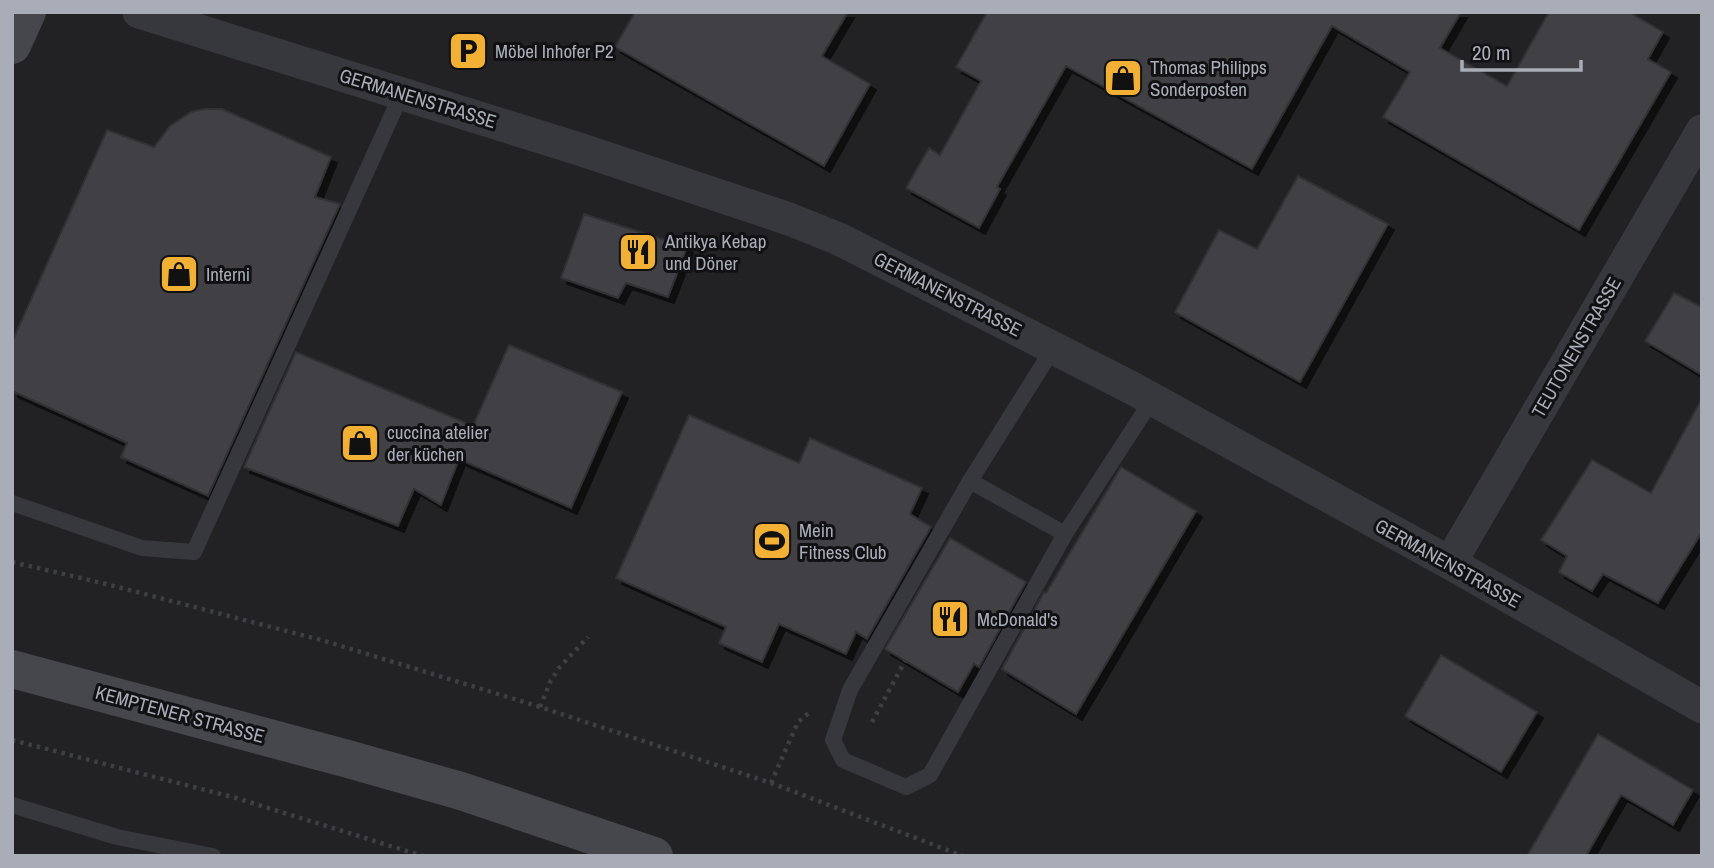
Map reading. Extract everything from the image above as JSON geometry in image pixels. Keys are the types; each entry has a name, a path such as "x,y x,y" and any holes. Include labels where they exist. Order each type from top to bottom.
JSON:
{"main road":[{"path":"12,45 27,12"},
{"name":"KEMPTENER STRASSE","path":"12,669 461,791 654,856"}],"street":[{"name":"GERMANENSTRASSE","path":"139,12 570,146 789,219 839,239 1152,400 1450,563 1702,706"},
{"name":"TEUTONENSTRASSE","path":"1450,563 1702,131"}],"lane":[{"path":"12,503 142,548 194,552 402,93"},
{"path":"1054,348 970,481 850,690 833,740 843,760 906,787 930,775 1065,534 1152,400"},
{"path":"970,481 1065,534"},
{"path":"12,805 117,837 213,856"}],"path":[{"path":"12,562 325,641 540,707 771,783 962,856"},
{"path":"540,707 559,668 588,637"},
{"path":"771,783 798,722"},
{"path":"12,740 236,798 423,856"}],"shaded area":[{"path":"12,12 1702,12 1702,856 12,856"}],"building":[{"path":"635,12 848,12 822,56 870,84 824,166 615,47"},
{"path":"987,12 1461,12 1440,48 1507,86 1549,12 1629,12 1663,32 1648,59 1671,72 1579,230 1383,117 1410,72 1332,26 1252,169 1066,66 997,187 1000,189 979,228 906,188 929,148 940,155 981,81 956,67"},
{"name":"Interni","path":"222,109 331,157 315,197 340,204 208,496 121,457 127,443 12,391 12,342 107,130 154,147 170,126 191,112"},
{"path":"1298,176 1388,224 1300,382 1175,312 1219,230 1257,249"},
{"path":"584,214 687,247 668,297 626,283 618,298 561,278"},
{"path":"1674,293 1702,307 1702,375 1645,341"},
{"path":"509,345 622,392 571,508 459,459 441,505 414,489 398,526 244,467 296,352 473,426"},
{"path":"1702,398 1702,532 1658,603 1603,574 1592,591 1559,572 1567,556 1541,540 1592,460 1651,493"},
{"path":"689,415 799,463 810,438 922,488 910,514 931,527 867,639 856,632 846,654 779,624 762,662 719,643 726,627 616,578"},
{"path":"1121,467 1196,511 1076,714 1002,669 1044,592 1046,593"},
{"name":"McDonald's","path":"950,538 1026,582 979,667 974,664 958,692 885,649"},
{"path":"1441,655 1537,712 1501,772 1405,716"},
{"path":"1598,734 1693,790 1673,825 1621,795 1586,856 1527,856"}],"place":[{"name":"Möbel Inhofer P2","path":"468,51"},
{"name":"Thomas Philipps Sonderposten","path":"1123,78"},
{"name":"Antikya Kebap und Döner","path":"638,252"},
{"name":"Interni","path":"179,274"},
{"name":"cuccina atelier der küchen","path":"360,443"},
{"name":"Mein Fitness Club","path":"772,541"},
{"name":"McDonald's","path":"950,619"}]}
